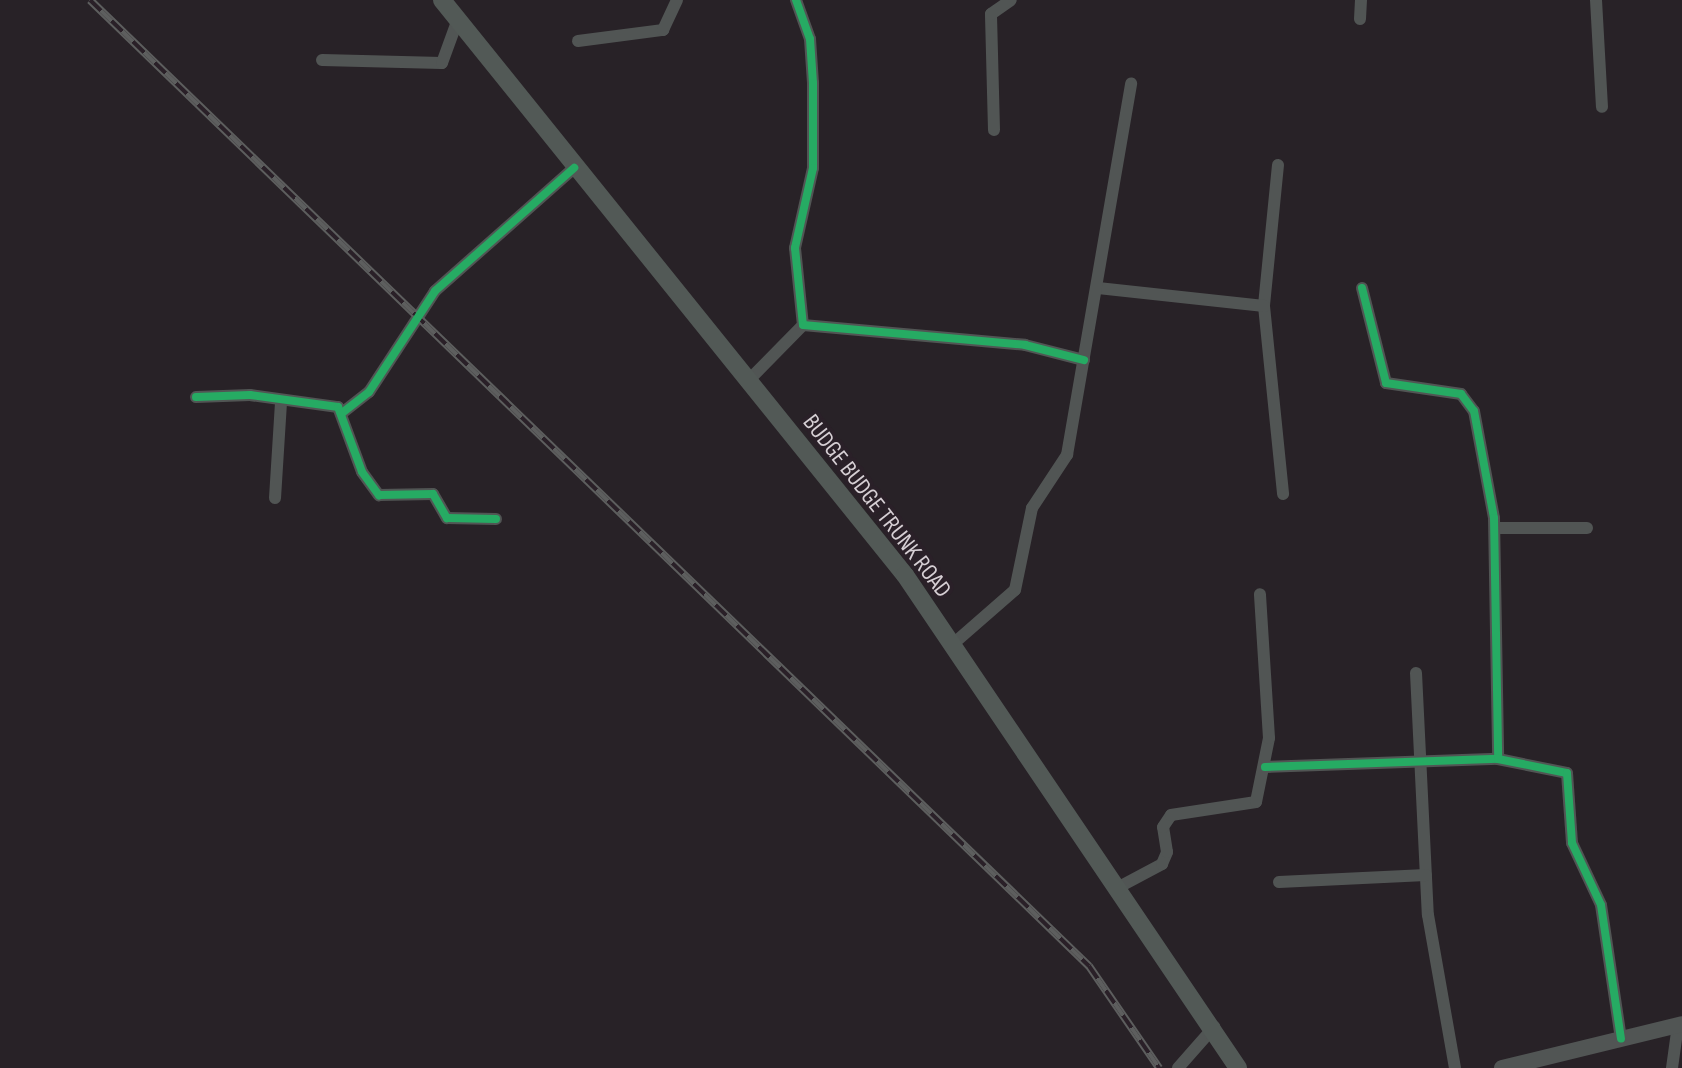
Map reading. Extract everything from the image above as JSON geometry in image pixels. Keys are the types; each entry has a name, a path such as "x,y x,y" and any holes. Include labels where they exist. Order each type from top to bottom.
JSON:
{"main road":[{"name":"BUDGE BUDGE TRUNK ROAD","path":"453,7 574,168 905,575 1214,1027 1238,1068"}],"street":[{"path":"578,41 663,30 677,0"},
{"path":"796,0 810,39 813,83 813,168 795,248 803,325"},
{"path":"994,130 991,14 1011,0"},
{"path":"1360,19 1361,0"},
{"path":"1596,0 1602,107"},
{"path":"322,60 442,63 453,7"},
{"path":"953,644 1015,590 1032,508 1067,455 1131,83"},
{"path":"1278,165 1264,306 1283,494"},
{"path":"342,413 369,392 435,291 574,168"},
{"path":"1098,288 1264,306"},
{"path":"1362,288 1386,383 1471,401 1495,528 1498,759"},
{"path":"803,325 1025,345 1084,360"},
{"path":"748,381 803,325"},
{"path":"196,397 250,395 281,402 329,405 342,413 362,472 379,495 433,494 447,518 496,519"},
{"path":"275,498 281,402"},
{"path":"1495,528 1587,528"},
{"path":"1119,887 1162,864 1167,852 1164,820 1251,805 1265,767 1270,710 1260,594"},
{"path":"1416,673 1426,875 1455,1068"},
{"path":"1265,767 1422,759 1498,759 1567,773 1572,843 1601,905 1621,1039"},
{"path":"1279,882 1426,875"},
{"path":"1502,1068 1680,1025 1672,1068"},
{"path":"1178,1068 1214,1027"}],"railway":[{"path":"90,0 1089,966 1159,1068"}],"cycle path":[{"path":"796,0 810,39 813,83 813,168 795,248 803,325 1025,345 1084,360"},
{"path":"342,413 369,392 435,291 574,168"},
{"path":"1362,288 1386,383 1461,394 1474,411 1494,518 1498,759"},
{"path":"196,397 250,395 338,407 362,472 379,495 433,494 447,518 496,519"},
{"path":"1265,767 1498,759 1567,773 1572,843 1601,905 1621,1039"}]}
